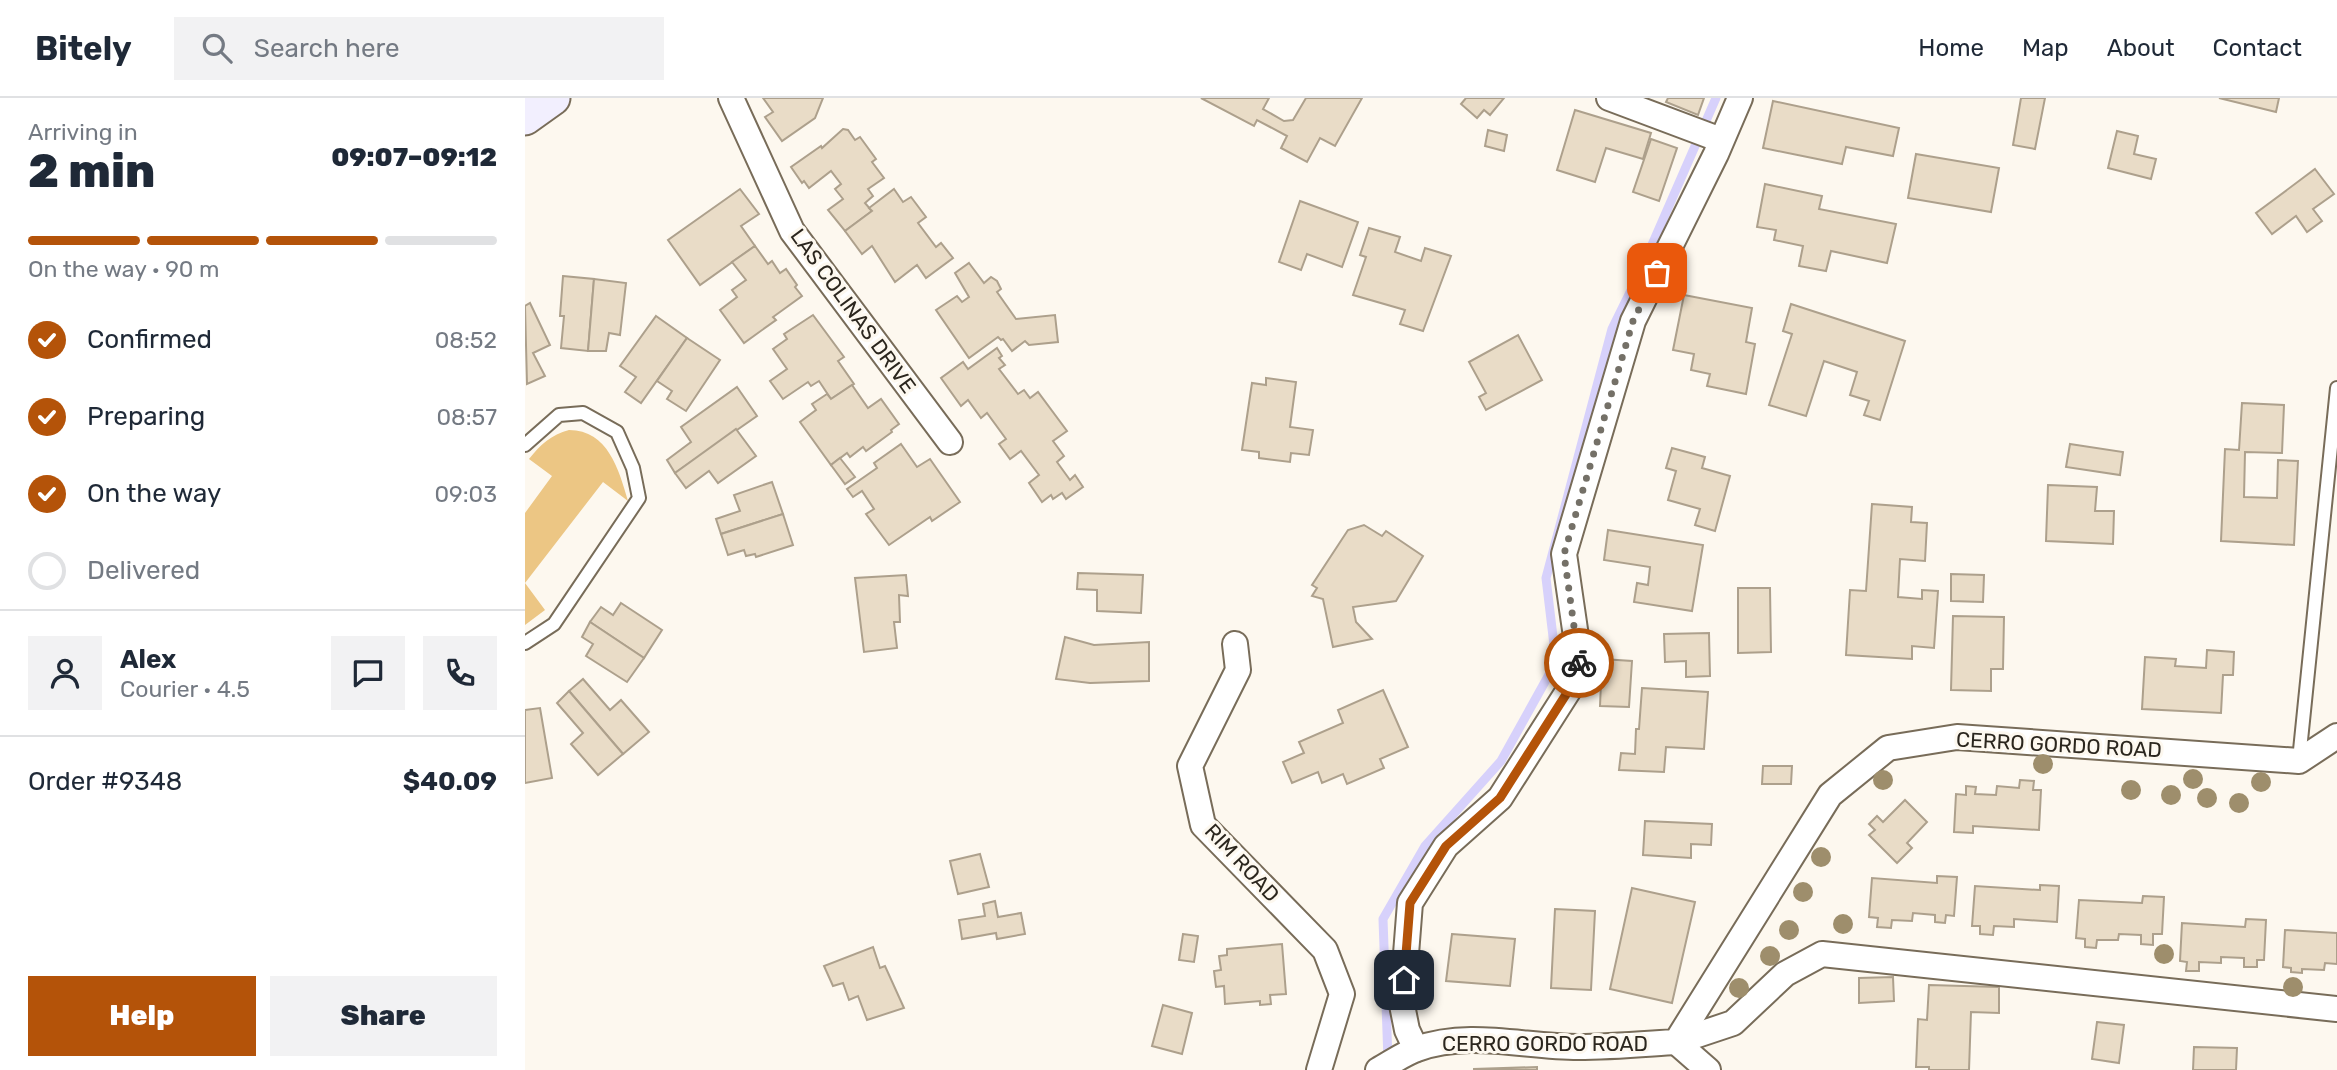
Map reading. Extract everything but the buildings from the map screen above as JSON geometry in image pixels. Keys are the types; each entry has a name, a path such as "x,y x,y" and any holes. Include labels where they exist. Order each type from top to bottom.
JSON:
{"street":[{"path":"525,118 553,98"},
{"name":"LAS COLINAS DRIVE","path":"731,98 792,231 950,442"},
{"path":"1609,98 1713,137"},
{"path":"1410,1058 1402,1005 1410,903 1446,846 1500,798 1581,671 1564,554 1633,321 1716,154 1740,98"},
{"name":"RIM ROAD","path":"1235,644 1238,670 1190,766 1203,825 1325,950 1342,995 1319,1070"},
{"path":"2299,761 2337,736"},
{"name":"CERRO GORDO ROAD","path":"1676,1042 1830,795 1888,748 1957,737 2299,761"},
{"name":"CERRO GORDO ROAD","path":"1378,1070 1439,1043 1531,1042 1577,1047 1676,1042 1733,1023 1785,974 1822,954 2337,1009"},
{"path":"1676,1042 1708,1070"}],"lane":[{"path":"2299,761 2337,388"},
{"path":"525,445 559,415 583,413 617,432 633,468 639,498 554,624 525,643"}],"shaded area":[{"path":"569,430 582,432 602,444 610,454 628,501 603,482 525,583 525,513 552,476 529,459 552,437"},
{"path":"525,583 545,610 525,625"}],"waterway":[{"path":"1388,1060 1383,919 1425,846 1501,761 1556,662 1546,578 1612,329 1641,270 1716,98"}],"way so far":[{"path":"1579,663 1564,554 1633,321 1657,273"}],"route":[{"path":"1404,980 1410,903 1446,846 1500,798 1581,671 1579,663"}]}
